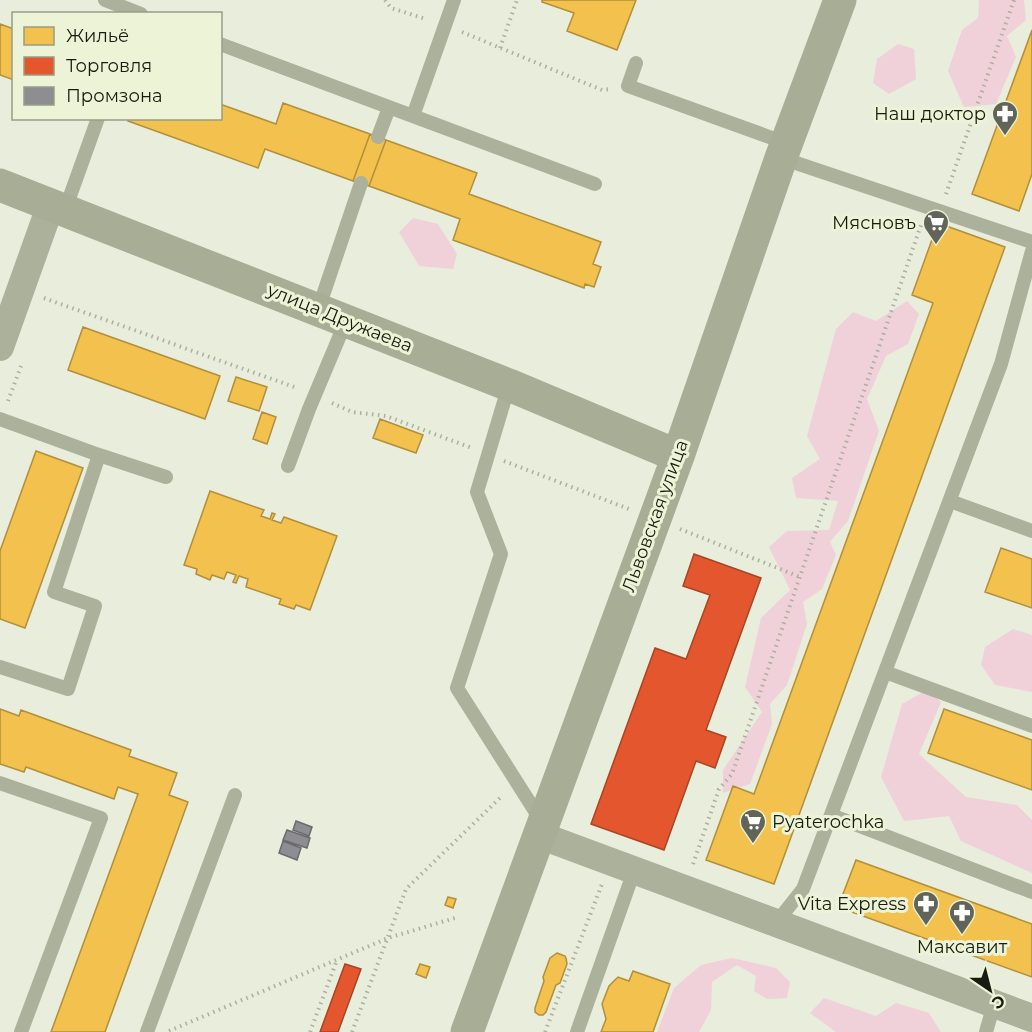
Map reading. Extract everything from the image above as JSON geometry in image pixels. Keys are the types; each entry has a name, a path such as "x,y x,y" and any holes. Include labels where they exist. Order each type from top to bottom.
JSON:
{"main road":[{"name":"Львовская улица","path":"467,1032 678,456 784,151 840,0"},
{"name":"улица Дружаева","path":"0,185 509,385 678,456"}],"street":[{"path":"0,346 21,289 58,207"},
{"path":"541,829 622,866 1032,1018"}],"lane":[{"path":"105,0 138,10"},
{"path":"412,116 454,0"},
{"path":"222,45 595,184"},
{"path":"636,63 628,86 934,210 1032,243"},
{"path":"378,137 389,108"},
{"path":"58,207 97,120"},
{"path":"288,466 315,394 361,183"},
{"path":"776,923 803,889 1001,364 1032,251"},
{"path":"509,385 477,492 501,554 457,688 516,782 541,829"},
{"path":"0,418 166,477"},
{"path":"0,667 68,689 95,606 54,592 99,455"},
{"path":"950,501 1032,531"},
{"path":"885,672 1032,726"},
{"path":"0,783 101,818 21,1032"},
{"path":"147,1032 235,795"},
{"path":"831,815 1032,892"},
{"path":"577,1032 622,866"},
{"path":"986,1032 994,1004"}],"path":[{"path":"385,0 391,8 445,25 602,90 628,86"},
{"path":"500,48 517,0"},
{"path":"685,889 718,789 732,774 800,577 934,210 1014,0"},
{"path":"21,289 315,394 352,412 386,416 800,577"},
{"path":"352,1032 406,889 516,782"},
{"path":"545,1032 622,866"},
{"path":"166,1032 388,938 455,918"},
{"path":"310,1032 337,959"}],"shaded area":[{"path":"979,0 1024,0 1026,20 1007,36 1016,57 996,104 964,107 948,71 962,30 978,18"},
{"path":"898,44 914,49 916,79 889,94 873,83 877,59"},
{"path":"413,218 438,224 457,254 453,269 419,266 399,232"},
{"path":"907,301 919,314 908,344 886,356 867,399 879,431 848,521 830,542 836,555 822,589 803,602 807,624 787,685 770,704 772,724 750,784 723,793 723,770 762,712 745,687 761,618 790,590 769,547 787,531 829,530 838,501 796,498 792,478 820,459 807,436 836,329 853,312 876,321"},
{"path":"1013,629 1032,635 1032,692 995,685 981,665 985,647"},
{"path":"927,690 941,702 919,754 966,797 1017,805 1032,820 1032,873 961,841 949,816 904,821 881,777 902,704"},
{"path":"732,958 776,968 790,982 787,998 767,999 754,991 756,976 737,965 712,982 711,1010 699,1032 657,1032 674,988 701,965"},
{"path":"824,998 876,1016 896,1003 929,1013 941,1032 836,1032 810,1013"}],"building: Жильё":[{"path":"542,0 636,0 617,50 567,31 574,13 542,2"},
{"path":"0,24 12,28 12,79 0,75"},
{"path":"1032,30 1032,174 1019,211 972,194"},
{"path":"283,103 370,134 353,181 265,149 258,168 128,121 222,120 222,105 276,124"},
{"path":"370,134 386,140 369,186 353,181"},
{"path":"386,140 477,173 469,194 601,242 593,264 601,267 594,287 585,284 584,288 453,240 460,219 369,186"},
{"path":"938,223 1005,247 774,884 706,860 733,786 754,794 933,303 912,295"},
{"path":"83,327 220,376 205,419 68,370"},
{"path":"236,377 267,387 259,411 228,401"},
{"path":"262,412 276,417 267,444 253,439"},
{"path":"380,419 423,435 416,453 373,438"},
{"path":"36,451 83,468 25,628 0,619 0,551"},
{"path":"210,491 264,510 261,516 270,519 272,513 275,514 272,520 281,523 284,517 337,536 310,610 296,605 294,609 279,604 281,599 246,587 248,579 239,576 236,583 233,582 236,575 227,572 224,579 212,575 210,580 196,574 197,569 184,565"},
{"path":"1001,548 1032,559 1032,608 985,592"},
{"path":"0,709 19,716 21,710 131,750 129,756 177,773 169,795 188,802 105,1032 51,1032 138,794 118,787 114,799 26,767 24,772 0,764"},
{"path":"944,709 1032,740 1032,790 928,753"},
{"path":"856,860 1032,924 1032,977 838,907"},
{"path":"448,897 456,899 453,908 445,905"},
{"path":"557,953 565,956 567,964 546,1012 539,1015 535,1012 535,1008 544,981 543,977 550,958"},
{"path":"420,964 430,967 426,978 416,974"},
{"path":"633,971 670,984 653,1032 601,1032 606,1019 602,1004 609,986 618,977 629,981"}],"building: Торговля":[{"path":"694,554 761,578 706,730 726,737 715,768 696,761 664,850 591,824 655,648 686,659 710,595 683,586"},
{"path":"345,964 361,969 338,1032 320,1032"}],"building: Промзона":[{"path":"296,821 312,827 309,836 293,830"},
{"path":"287,830 310,838 307,848 283,840"},
{"path":"283,841 301,848 297,860 279,853"}],"place":[{"name":"Наш доктор","path":"1005,137"},
{"name":"Мясновъ","path":"936,246"},
{"name":"Pyaterochka","path":"753,845"},
{"name":"Vita Express","path":"926,927"},
{"name":"Максавит","path":"962,936"}]}
